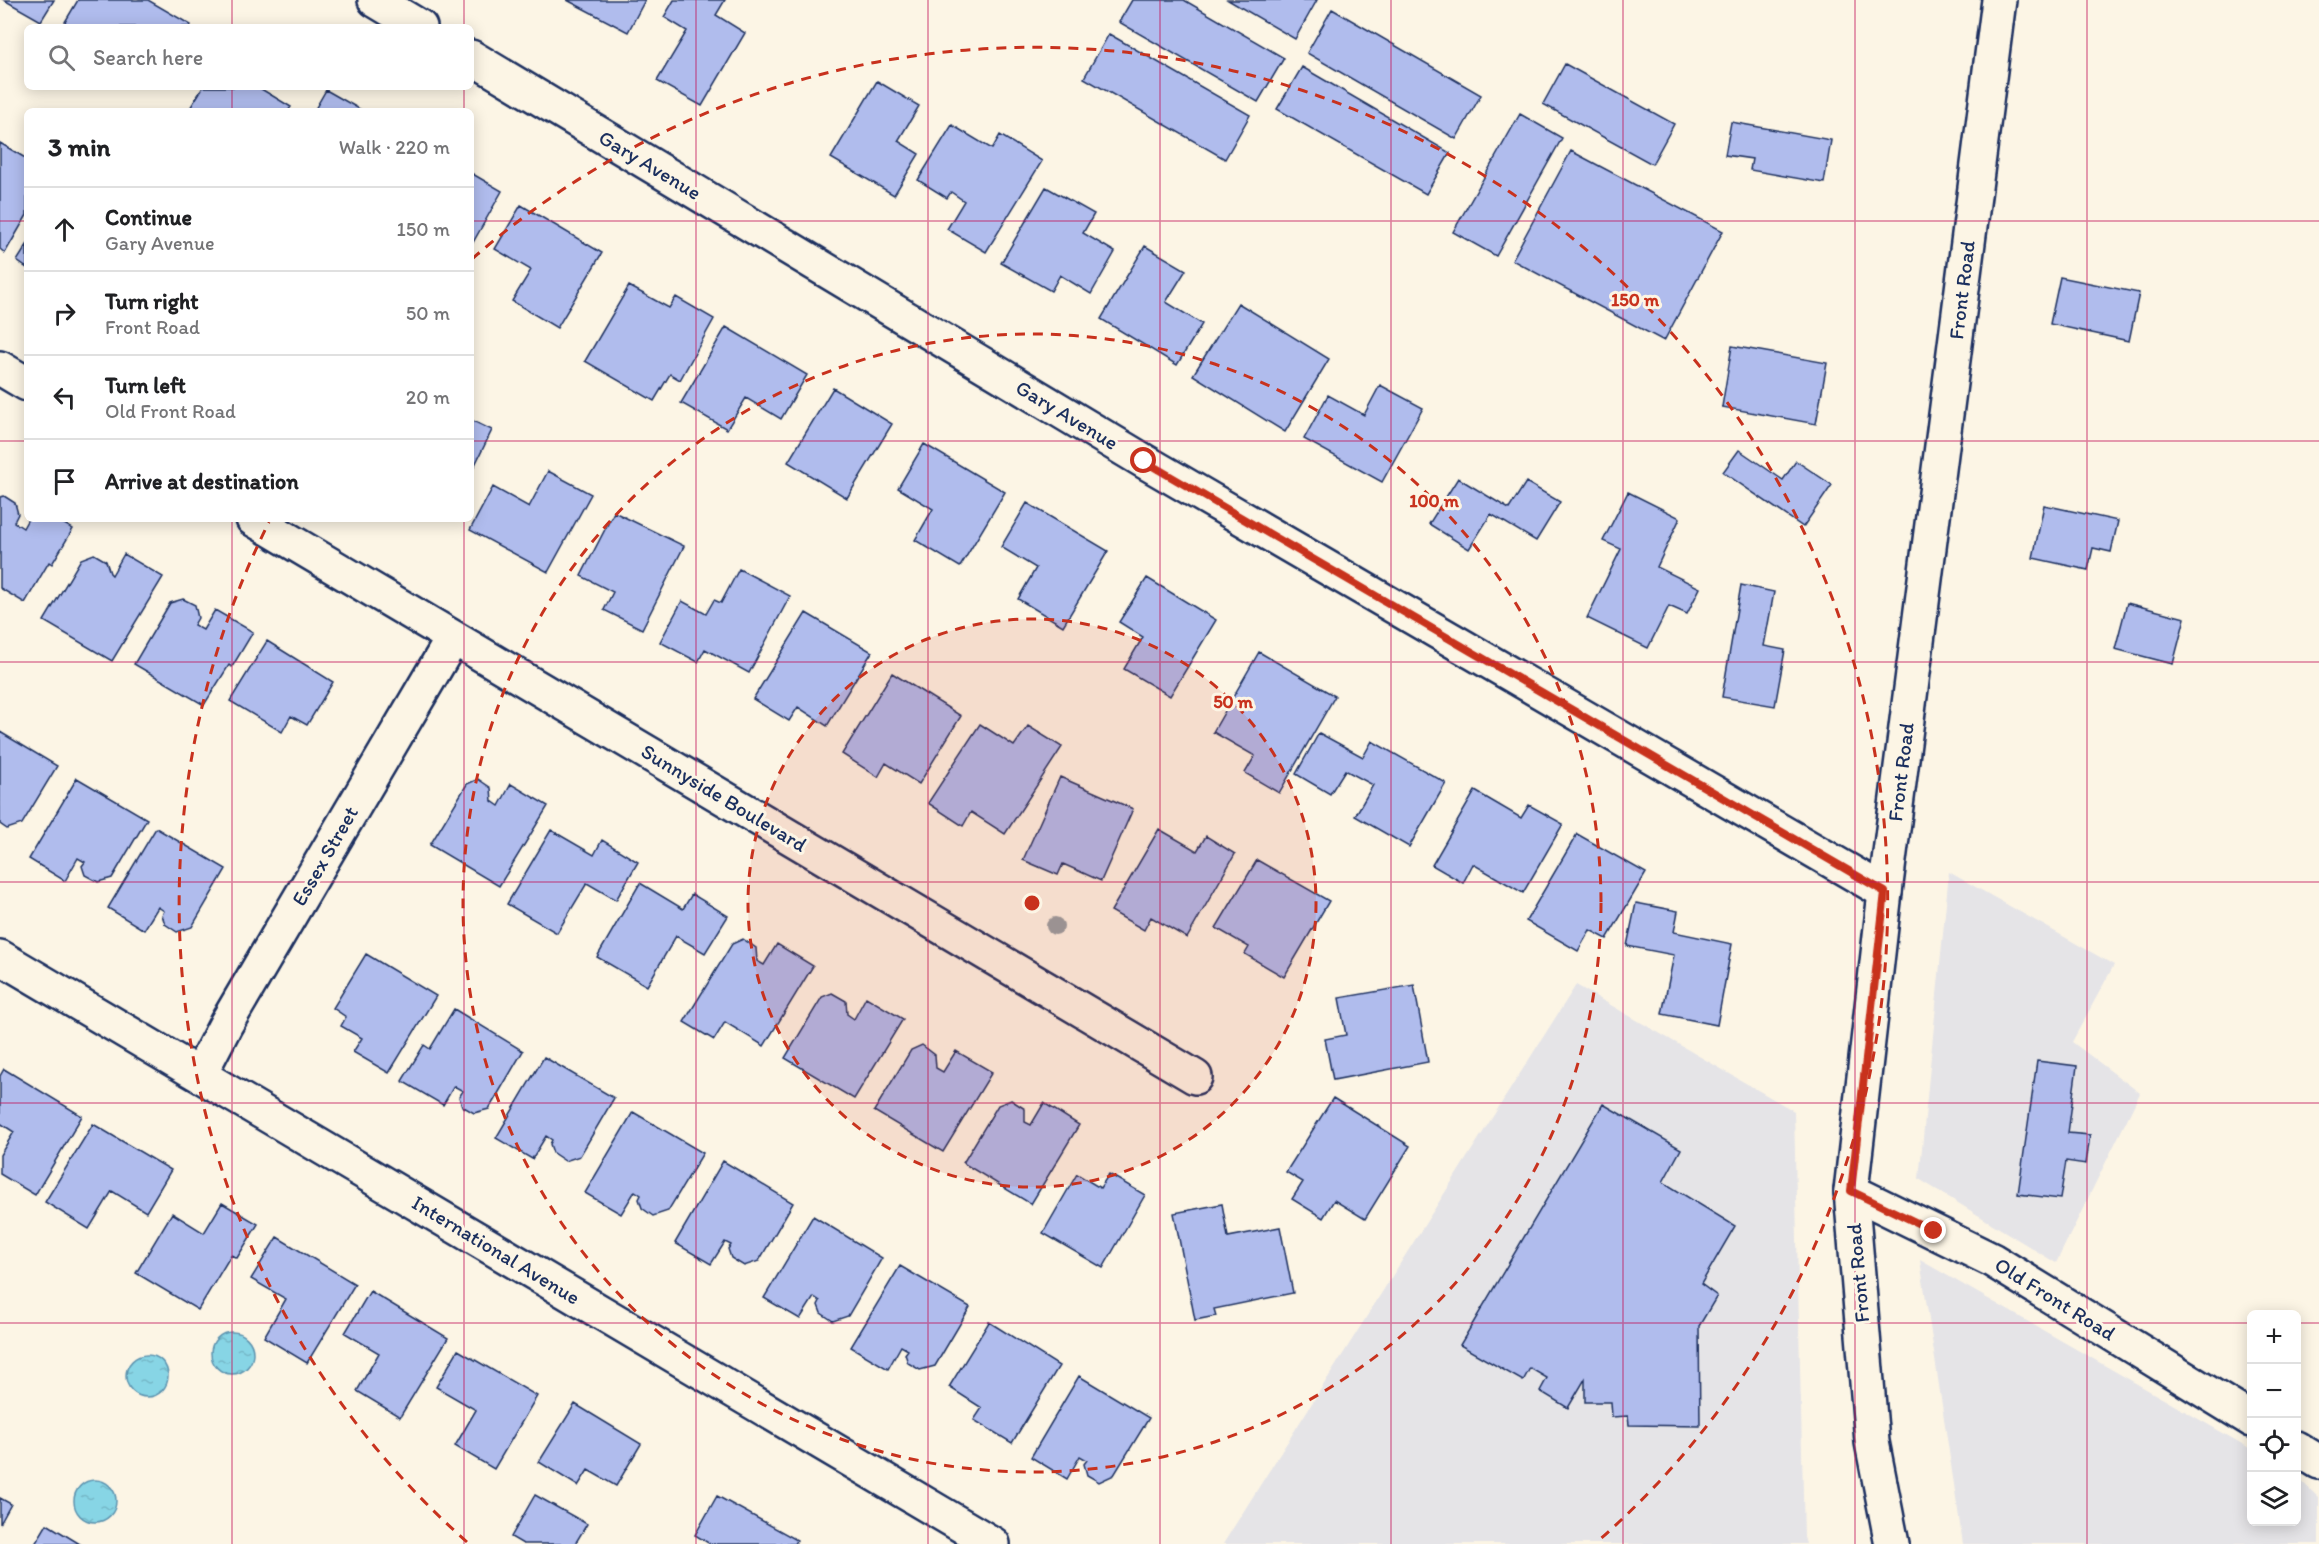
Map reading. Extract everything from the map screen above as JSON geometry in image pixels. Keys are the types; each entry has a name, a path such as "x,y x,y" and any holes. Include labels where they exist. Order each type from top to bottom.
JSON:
{"street":[{"path":"375,0 415,24"},
{"name":"Front Road","path":"1892,1544 1872,1442 1851,1191 1885,892 1999,0"},
{"name":"Gary Avenue","path":"474,59 1144,461 1885,892"},
{"path":"0,368 24,382"},
{"name":"Sunnyside Boulevard","path":"258,522 1195,1077"},
{"name":"Essex Street","path":"200,1074 218,1038 453,638"},
{"name":"International Avenue","path":"0,957 993,1544"},
{"name":"Old Front Road","path":"1851,1191 1992,1260 2249,1418"},
{"path":"2301,1451 2319,1462"}],"shaded area":[{"path":"1949,872 2114,965 2072,1042 2140,1093 2056,1263 1919,1179"},
{"path":"1576,985 1794,1111 1804,1537 1806,1544 1223,1544"},
{"path":"1920,1260 2247,1447 2247,1526 2301,1526 2301,1481 2319,1498 2319,1544 1963,1544"}],"water":[{"path":"232,1332 247,1338 253,1353 247,1368 232,1374 217,1368 211,1353 217,1338"},
{"path":"147,1355 162,1361 168,1376 162,1391 147,1397 132,1391 126,1376 132,1361"},
{"path":"95,1480 110,1486 116,1501 110,1516 95,1522 80,1516 74,1501 80,1486"}],"building":[{"path":"4,0 54,0 41,21"},
{"path":"78,0 148,0 189,24 64,24"},
{"path":"567,0 645,0 628,32"},
{"path":"674,0 725,0 716,15 745,33 702,106 657,81 687,31 664,17"},
{"path":"1132,0 1184,0 1284,58 1258,102 1119,22"},
{"path":"1228,0 1317,0 1295,39"},
{"path":"1332,9 1481,95 1456,139 1307,53"},
{"path":"1109,34 1250,115 1225,159 1084,78"},
{"path":"1565,64 1674,124 1652,164 1543,104"},
{"path":"1302,67 1450,153 1426,194 1277,109"},
{"path":"877,81 919,106 898,141 919,154 894,195 831,158"},
{"path":"201,90 263,90 291,107 290,108 190,108"},
{"path":"326,90 358,108 316,108"},
{"path":"1520,114 1562,138 1496,256 1453,232"},
{"path":"1731,122 1831,140 1824,183 1750,170 1752,159 1725,155"},
{"path":"952,125 992,149 1000,135 1042,161 986,252 947,229 964,201 951,192 947,198 918,180"},
{"path":"0,143 24,157 24,220 5,253 0,249"},
{"path":"1571,151 1723,231 1664,341 1512,260"},
{"path":"474,175 502,191 474,241"},
{"path":"1046,187 1094,214 1083,233 1115,252 1091,294 1060,275 1051,291 1001,263"},
{"path":"521,205 602,253 557,328 512,301 531,270 495,249"},
{"path":"1145,246 1186,270 1166,302 1202,324 1177,365 1101,319"},
{"path":"24,250 24,266 17,261"},
{"path":"2060,277 2139,293 2129,341 2050,324"},
{"path":"629,286 669,308 676,297 714,319 680,380 670,374 654,401 585,361"},
{"path":"1238,303 1329,359 1285,432 1193,375"},
{"path":"726,327 807,375 781,419 746,398 727,429 681,403"},
{"path":"1732,346 1827,363 1816,424 1722,407"},
{"path":"1380,385 1423,408 1382,482 1304,439 1328,395 1364,415"},
{"path":"833,388 892,424 847,498 788,462"},
{"path":"474,421 492,430 474,467"},
{"path":"924,444 1005,492 960,567 915,540 933,509 898,488"},
{"path":"1739,450 1783,480 1796,461 1832,485 1803,527 1723,472"},
{"path":"548,471 591,494 548,572 470,530 493,487 529,507"},
{"path":"1458,478 1509,509 1526,482 1560,502 1536,541 1491,514 1469,549 1429,524"},
{"path":"1628,492 1680,518 1657,567 1700,588 1687,614 1669,606 1648,648 1587,618 1621,549 1603,541"},
{"path":"4,496 15,503 18,514 14,522 23,528 26,522 61,522 73,529 52,564 49,562 25,603 0,588 0,497"},
{"path":"1027,503 1108,551 1063,626 1018,599 1036,568 1001,547"},
{"path":"2044,505 2118,521 2111,552 2093,548 2088,570 2033,558"},
{"path":"614,512 684,546 642,629 604,610 613,592 581,576"},
{"path":"94,554 106,561 112,575 124,554 163,577 112,661 44,621 81,559"},
{"path":"739,569 790,596 749,673 705,649 698,662 660,642 682,601 706,614 714,600 721,603"},
{"path":"1147,578 1216,620 1170,696 1124,669 1143,637 1119,622"},
{"path":"1741,585 1774,592 1764,646 1785,650 1775,706 1722,697"},
{"path":"183,599 195,605 198,618 194,625 203,630 215,610 253,632 232,667 229,665 204,705 134,664 170,603"},
{"path":"2127,603 2185,618 2173,664 2115,649"},
{"path":"806,613 872,652 827,726 798,707 789,721 753,699"},
{"path":"267,641 333,682 307,725 291,716 282,732 230,701"},
{"path":"1259,652 1335,696 1279,793 1245,773 1255,756 1213,732"},
{"path":"892,673 961,716 919,784 886,763 878,777 842,754"},
{"path":"980,724 1014,746 1028,726 1062,747 1005,834 971,812 963,826 928,803"},
{"path":"0,732 57,766 22,824 7,829 0,824"},
{"path":"1319,733 1363,757 1372,741 1446,783 1409,847 1355,816 1373,785 1345,770 1330,794 1296,774"},
{"path":"1060,777 1133,809 1101,881 1063,864 1058,875 1023,860"},
{"path":"77,778 147,819 112,878 98,882 85,875 82,866 85,862 78,858 65,881 29,859"},
{"path":"478,779 491,788 492,801 499,806 511,784 548,806 499,886 430,845 467,784"},
{"path":"1475,791 1521,818 1529,805 1563,824 1523,893 1473,864 1463,883 1432,865"},
{"path":"156,828 226,869 192,927 177,932 165,924 162,915 164,911 158,907 144,930 108,908"},
{"path":"1159,829 1197,851 1206,836 1235,854 1187,938 1151,917 1144,930 1111,911"},
{"path":"551,830 594,855 602,840 638,862 616,900 587,883 557,933 507,904"},
{"path":"1577,834 1646,873 1607,939 1590,930 1578,951 1526,921"},
{"path":"1257,860 1329,901 1284,977 1245,954 1249,947 1216,928"},
{"path":"640,883 683,909 692,894 728,916 705,953 676,936 647,986 597,957"},
{"path":"1636,903 1678,911 1674,932 1732,944 1717,1025 1662,1014 1674,955 1627,946"},
{"path":"743,939 756,948 757,961 764,965 777,944 813,966 764,1046 725,1022 714,1040 684,1022 732,944"},
{"path":"366,954 436,996 389,1073 353,1052 362,1038 341,1026 346,1017 333,1008"},
{"path":"1414,985 1428,1062 1333,1080 1325,1039 1346,1035 1339,998"},
{"path":"832,993 846,1001 847,1014 854,1019 866,997 903,1019 854,1099 785,1058 822,997"},
{"path":"454,1009 523,1051 489,1109 474,1113 462,1106 459,1097 463,1091 454,1086 443,1105 402,1081 424,1045 430,1049"},
{"path":"922,1045 935,1055 936,1068 943,1072 956,1051 992,1072 943,1152 874,1111 911,1050"},
{"path":"544,1057 614,1098 580,1156 565,1161 553,1153 550,1144 552,1140 546,1136 532,1159 496,1138"},
{"path":"2037,1061 2077,1066 2068,1133 2090,1135 2086,1164 2066,1161 2060,1199 2018,1194"},
{"path":"4,1069 82,1116 35,1195 0,1174 0,1155 14,1132 0,1123 0,1076"},
{"path":"1333,1098 1410,1146 1365,1219 1334,1200 1323,1218 1292,1199 1303,1182 1286,1172"},
{"path":"1011,1100 1025,1109 1025,1122 1031,1125 1044,1103 1079,1125 1031,1204 963,1163 998,1105"},
{"path":"1603,1104 1681,1149 1663,1182 1735,1226 1701,1284 1717,1296 1699,1326 1700,1426 1629,1425 1628,1416 1612,1417 1611,1402 1585,1402 1585,1379 1568,1408 1540,1391 1547,1378 1530,1368 1523,1381 1460,1345"},
{"path":"633,1112 703,1153 668,1211 653,1216 642,1208 639,1199 641,1195 635,1191 621,1214 585,1193"},
{"path":"93,1124 171,1170 146,1212 112,1191 89,1229 45,1202"},
{"path":"723,1161 793,1203 759,1261 744,1266 731,1258 728,1249 731,1245 725,1242 711,1264 675,1243"},
{"path":"1077,1174 1100,1188 1109,1174 1145,1195 1103,1268 1043,1233"},
{"path":"222,1203 258,1224 237,1258 231,1255 198,1310 136,1273 172,1213 204,1233"},
{"path":"1222,1204 1228,1237 1280,1227 1293,1293 1214,1309 1216,1316 1195,1320 1174,1213"},
{"path":"813,1216 882,1258 848,1316 833,1321 821,1313 818,1305 820,1301 814,1297 800,1319 764,1298"},
{"path":"277,1237 355,1284 307,1363 264,1337 286,1299 251,1279"},
{"path":"900,1266 970,1307 935,1366 920,1370 908,1363 905,1354 908,1350 901,1346 888,1369 851,1347"},
{"path":"370,1291 448,1338 400,1417 357,1391 379,1353 345,1333"},
{"path":"989,1322 1059,1366 1012,1443 974,1420 982,1408 949,1387"},
{"path":"458,1350 537,1396 494,1469 455,1446 476,1410 436,1387"},
{"path":"1079,1376 1149,1418 1114,1475 1099,1482 1087,1475 1084,1464 1087,1460 1080,1456 1067,1479 1031,1457"},
{"path":"575,1404 641,1444 616,1486 588,1470 578,1486 539,1462"},
{"path":"535,1495 587,1524 575,1544 523,1544 511,1537"},
{"path":"717,1496 797,1540 795,1544 710,1544 695,1535"},
{"path":"0,1498 11,1504 0,1524"},
{"path":"47,1524 80,1544 35,1544"}],"route":[{"path":"1144,461 1885,892 1851,1191 1934,1231"}]}
